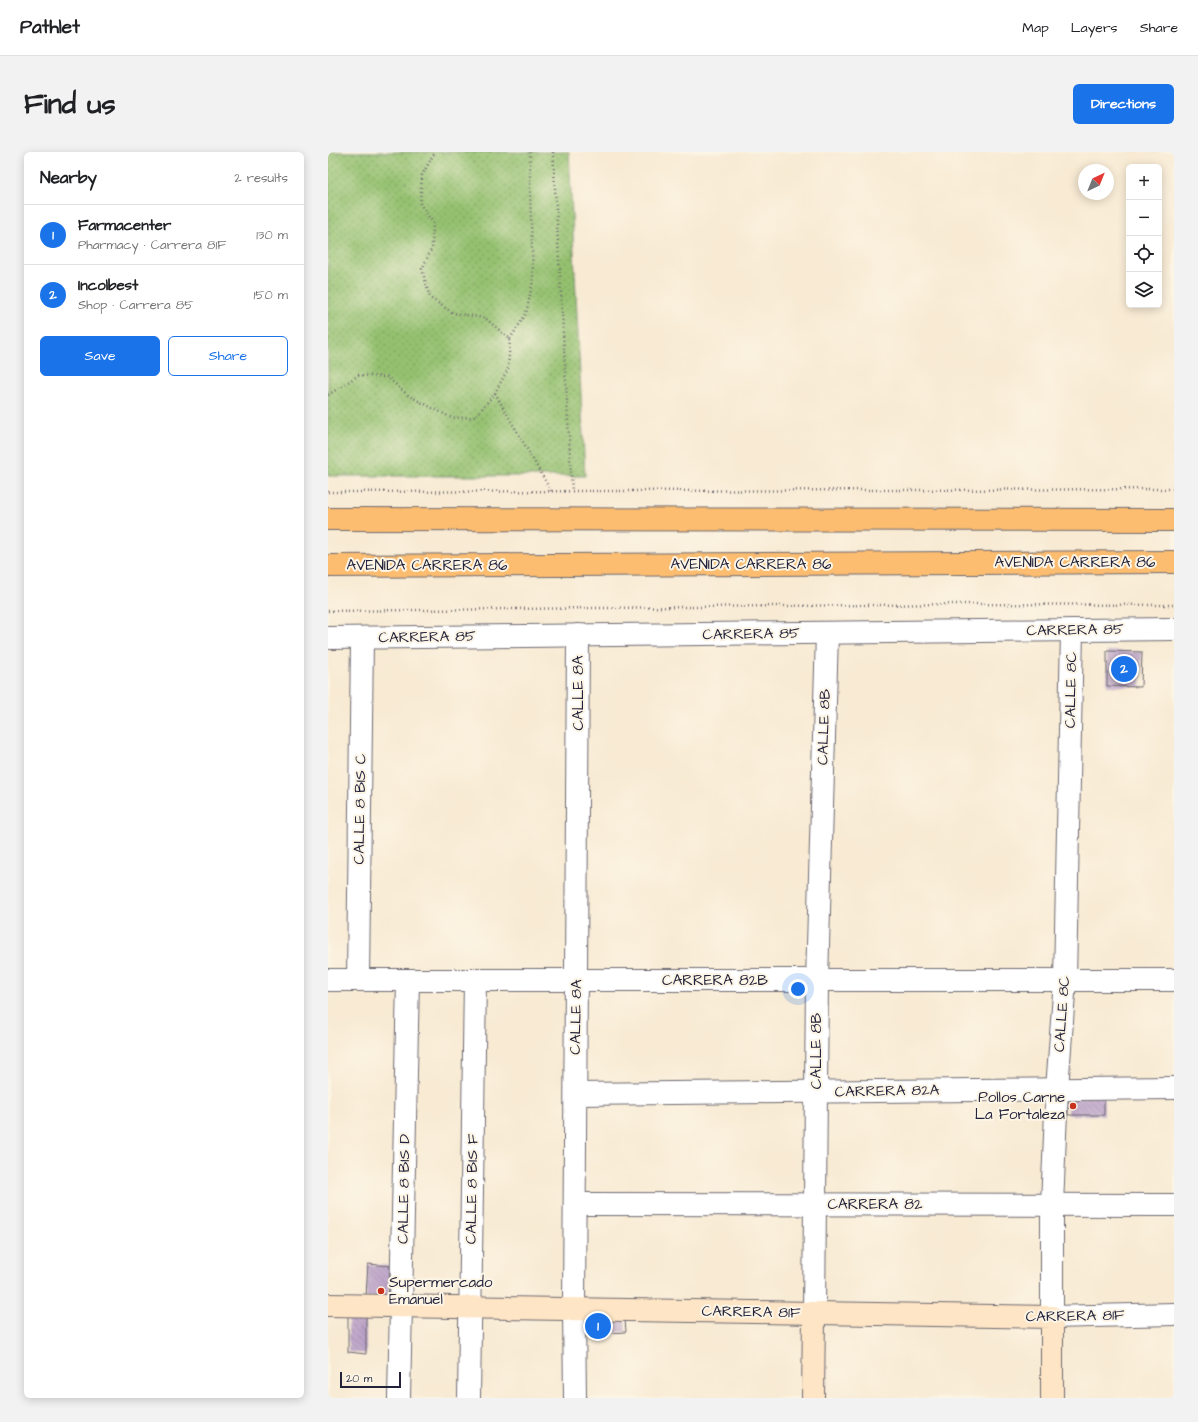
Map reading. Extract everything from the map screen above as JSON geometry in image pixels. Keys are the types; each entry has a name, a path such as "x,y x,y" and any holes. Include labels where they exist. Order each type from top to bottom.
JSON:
{"main road":[{"path":"328,519 1174,520"},
{"name":"AVENIDA CARRERA 86","path":"328,566 1174,562"}],"street":[{"name":"CARRERA 85","path":"328,638 1174,629"},
{"name":"CALLE 8C","path":"1052,1398 1052,1205 1057,1089 1065,980 1072,630"},
{"name":"CALLE 8B","path":"813,1398 817,980 827,633"},
{"name":"CALLE 8A","path":"575,1398 574,1309 578,635"},
{"name":"CALLE 8 BIS C","path":"358,980 362,638"},
{"name":"CARRERA 82B","path":"328,980 1174,980"},
{"name":"CALLE 8 BIS D","path":"399,1398 408,980"},
{"name":"CALLE 8 BIS F","path":"469,1398 475,980"},
{"name":"CARRERA 82A","path":"576,1094 1174,1088"},
{"name":"CARRERA 82","path":"575,1204 1174,1205"},
{"name":"CARRERA 81F","path":"328,1305 1052,1317 1174,1314"}],"path":[{"path":"435,152 422,175 420,204 433,223 432,248 422,269 430,298 453,313 486,318 510,339"},
{"path":"328,394 359,375 387,377 409,396 452,418 475,417 495,393 508,369 510,339 526,314 532,281 530,152"},
{"path":"553,152 572,491"},
{"path":"495,393 551,492"},
{"path":"328,492 1174,488"},
{"path":"328,611 961,604 1174,605"}],"green space":[{"path":"328,152 569,152 585,476 328,476"}],"building":[{"path":"1107,651 1142,652 1141,687 1107,686"},
{"path":"1069,1096 1104,1096 1104,1115 1068,1115"},
{"path":"368,1264 390,1266 388,1299 366,1297"},
{"path":"348,1312 366,1314 366,1354 348,1352"},
{"path":"625,1319 626,1332 589,1334 588,1320"}],"place":[{"name":"Incolbest","path":"1124,669"},
{"name":"Pollos Carne La Fortaleza","path":"1073,1106"},
{"name":"Supermercado Emanuel","path":"381,1291"},
{"name":"Farmacenter","path":"598,1326"}]}
